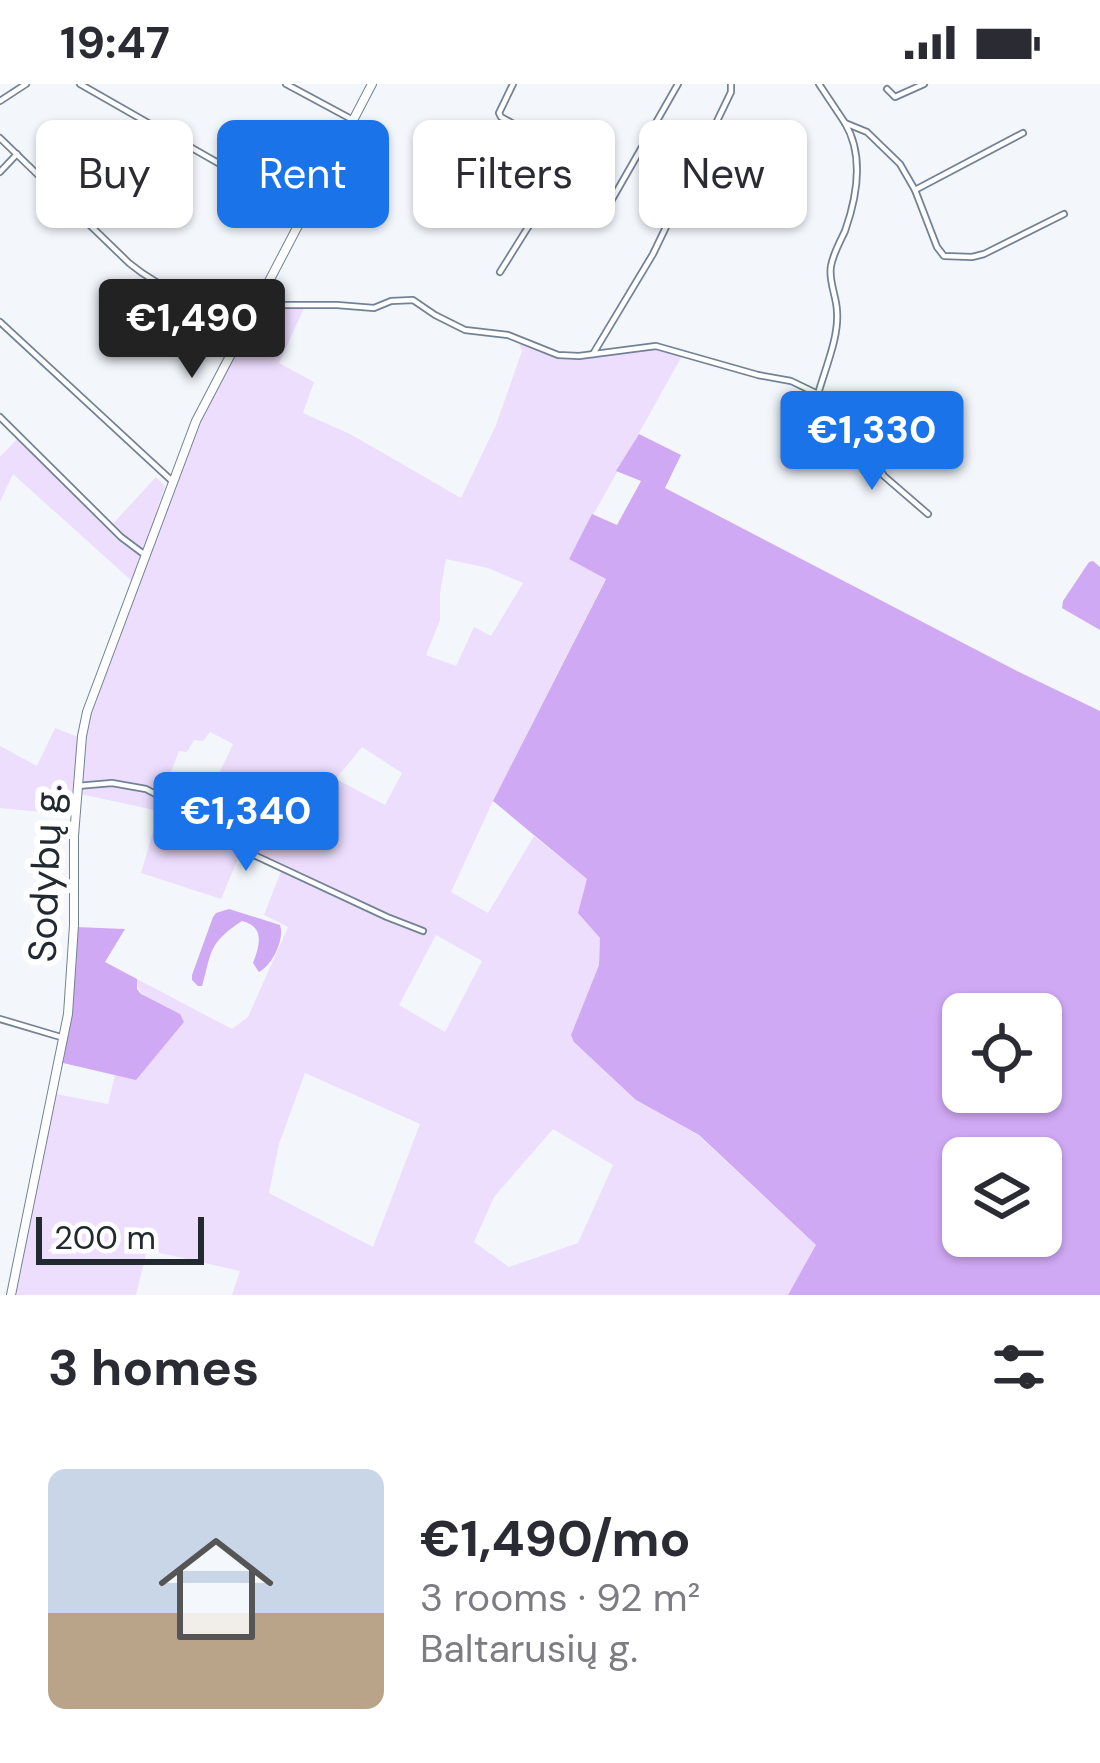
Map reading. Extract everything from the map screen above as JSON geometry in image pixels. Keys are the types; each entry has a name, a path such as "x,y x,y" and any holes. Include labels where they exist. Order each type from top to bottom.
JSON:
{"main road":[{"name":"Sodybų g.","path":"353,120 372,84"},
{"name":"Sodybų g.","path":"11,1295 64,1038 72,963 77,786 87,712 196,421 296,228"}],"street":[{"path":"0,101 26,84"},
{"path":"80,84 143,120"},
{"path":"286,84 353,120"},
{"path":"500,272 570,160 568,154 501,117 513,84"},
{"path":"615,194 678,84"},
{"path":"593,354 653,254 731,84"},
{"path":"818,394 838,314 831,263 846,226 857,154 854,137 819,84"},
{"path":"887,89 895,98 924,84"},
{"path":"845,123 867,132 900,164 944,256 972,256 996,249 1064,214"},
{"path":"915,190 1023,133"},
{"path":"0,138 36,172"},
{"path":"0,172 17,154"},
{"path":"93,228 159,285 249,316"},
{"path":"255,305 374,308 413,300 465,330 508,335 558,355 664,347 791,381 818,394 864,433 884,476 928,514"},
{"path":"0,322 172,481"},
{"path":"0,417 121,537 146,555"},
{"path":"77,786 112,783 146,788 213,836 423,931"},
{"path":"0,1019 64,1038"}],"shaded area":[{"path":"305,306 279,363 314,382 303,413 350,434 461,498 496,425 522,351 518,341 559,358 651,348 682,356 569,558 606,578 451,892 488,913 534,836 587,879 600,938 599,965 571,1035 636,1100 698,1135 817,1246 788,1295 232,1295 240,1271 147,1250 136,1295 14,1295 56,1094 108,1104 115,1075 137,1079 169,1008 143,995 137,979 232,1029 248,1017 288,927 264,915 281,871 241,851 221,899 141,873 159,811 80,794 93,706 194,435 258,307","holes":["446,559 488,568 523,583 491,636 474,627 456,666 426,655 440,620","210,732 233,744 199,816 163,792 179,751 187,752 194,740 203,741","362,747 402,773 385,805 336,779","436,935 482,961 445,1032 399,1005","305,1073 420,1124 373,1247 269,1193 279,1144","553,1129 613,1165 578,1243 509,1267 474,1242 494,1197"]},
{"path":"639,434 681,455 665,488 1100,711 1100,1295 788,1295 816,1245 699,1135 636,1100 574,1042 571,1035 599,965 600,938 578,913 587,879 493,801 606,579 569,559 592,514 617,525 641,481 616,471"},
{"path":"17,439 109,528 156,477 165,486 133,582 13,474 0,502 0,457"},
{"path":"1093,561 1100,567 1100,630 1062,608"},
{"path":"55,728 78,737 70,815 0,808 0,746 37,766"},
{"path":"229,909 280,925 276,951 259,972 253,963 257,932 242,921 217,942 202,986 198,986 192,975 213,917"},
{"path":"76,927 125,929 105,962 137,979 141,994 180,1014 184,1022 136,1080 63,1063 72,1007"}]}
